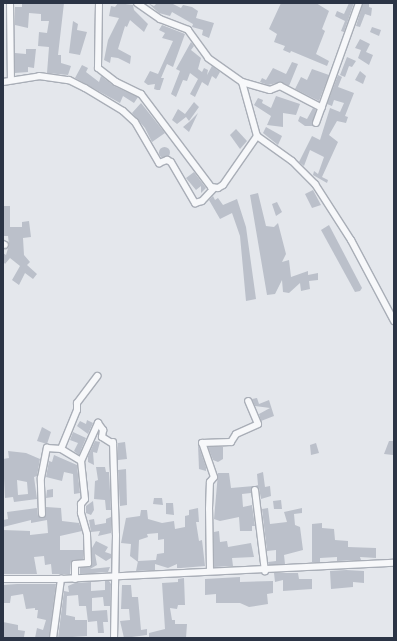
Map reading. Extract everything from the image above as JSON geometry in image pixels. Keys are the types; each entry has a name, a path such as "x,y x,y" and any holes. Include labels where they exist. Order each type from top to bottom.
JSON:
{"street":[{"path":"10,3 11,80"},
{"path":"99,3 98,68 116,82 141,94 208,184 214,188"},
{"path":"137,3 160,19 188,30 208,58 242,82 270,90 280,86 322,108"},
{"path":"316,123 359,3"},
{"path":"3,82 39,76 69,80 123,111 135,122 159,163 168,160 172,162 195,203 202,201 214,188 224,185 257,136"},
{"path":"242,82 257,136 292,161 315,184 351,240 394,321"},
{"path":"61,449 77,410 77,403 97,376"},
{"path":"210,570 210,482 214,478 202,443 231,442 236,434 258,424 248,401"},
{"path":"75,579 75,564 88,563 87,534 81,513 81,504 85,499 81,462 98,423 103,430 102,437 113,443 116,577 114,638"},
{"path":"42,514 41,478 47,448 61,449 81,462"},
{"path":"255,490 265,571"},
{"path":"3,578 75,579 210,570 265,571 394,564"},
{"path":"53,638 61,579"}],"building":[{"path":"22,3 64,3 58,55 61,55 61,63 71,66 68,75 47,73 49,47 38,46 39,32 47,33 49,21 41,21 41,14 29,13 28,28 15,25 15,7 22,7"},
{"path":"118,3 133,5 134,10 148,24 144,32 130,20 127,27 125,26 118,49 131,56 130,64 118,58 111,57 110,63 104,60 108,40 119,18 109,16 111,6 115,7"},
{"path":"148,3 154,6 157,3 171,3 181,8 183,5 192,7 198,11 196,18 214,23 209,38 202,35 203,30 192,27 193,24 172,12 170,16 159,13"},
{"path":"281,3 316,3 329,11 322,29 325,31 316,54 329,61 327,66 291,51 290,53 283,50 285,46 274,42 277,34 269,29"},
{"path":"349,3 354,3 344,32 341,31 345,21 335,16 337,11 344,14"},
{"path":"363,3 369,3 369,7 372,8 371,16 365,14 360,27 356,26"},
{"path":"73,21 78,24 77,30 87,32 80,55 69,53"},
{"path":"162,25 185,34 173,67 167,64 161,78 164,78 160,90 157,90 154,89 155,84 148,85 144,82 150,71 158,74 173,41 162,38 165,33 159,30"},
{"path":"372,27 381,30 379,36 370,32"},
{"path":"360,39 370,44 366,52 373,55 369,65 358,58 361,50 355,48"},
{"path":"191,42 194,46 191,50 201,58 198,69 202,72 204,68 208,70 207,75 212,66 220,72 216,79 212,76 208,86 202,82 195,97 190,94 198,79 190,73 187,81 183,80 176,97 171,94 180,71 176,69"},
{"path":"26,49 36,49 34,68 28,67 28,72 15,73 15,53 26,54"},
{"path":"347,57 356,61 352,67 349,66 345,77 340,75"},
{"path":"292,62 298,64 289,86 281,82 268,85 260,82 262,78 266,80 273,68 286,74"},
{"path":"82,65 88,68 86,72 99,82 101,76 114,86 138,97 134,103 123,96 120,103 75,78"},
{"path":"312,69 329,75 319,101 295,89 301,77 307,80"},
{"path":"360,71 366,76 363,84 355,80"},
{"path":"338,75 342,77 338,87 354,93 345,116 348,117 346,123 337,121 329,135 338,142 322,177 328,180 327,183 313,175 314,171 318,174 324,157 310,150 304,166 299,162 312,136 320,140 330,108 340,112 344,103 334,100 332,106 327,104"},
{"path":"276,96 300,104 296,115 283,113 283,127 267,125 271,116 254,105 258,98 263,100 262,103 271,108"},
{"path":"194,102 199,107 189,121 186,117 177,124 172,120 178,109 185,114"},
{"path":"141,103 165,133 152,142 145,128 132,113"},
{"path":"313,108 316,110 313,126 305,126 298,121 300,116 307,119"},
{"path":"198,113 189,132 183,127"},
{"path":"266,127 282,136 278,145 263,133"},
{"path":"236,129 247,141 240,149 230,135"},
{"path":"162,147 166,147 168,148 168,156 162,157 159,154 159,150"},
{"path":"194,172 206,188 201,193 201,186 196,190 186,178"},
{"path":"313,190 321,205 312,208 305,194"},
{"path":"258,193 266,226 274,227 278,223 286,254 282,262 289,260 291,277 308,271 308,275 318,273 318,280 309,281 310,289 301,291 300,283 289,293 283,292 282,280 275,294 267,295 250,195"},
{"path":"213,196 215,200 218,198 223,205 237,199 246,227 256,299 246,301 240,236 232,213 220,219 209,200"},
{"path":"277,202 282,212 276,216 272,204"},
{"path":"3,206 10,206 10,227 22,227 22,222 29,221 31,237 23,238 24,255 30,262 27,265 37,274 33,279 25,273 19,285 12,280 20,266 10,258 5,264 3,261 3,253 6,255 9,245 8,236 3,236"},
{"path":"329,225 362,288 360,291 355,292 321,230"},
{"path":"257,398 259,404 269,400 274,416 261,421 259,414 270,408 255,406 252,399"},
{"path":"87,420 93,423 88,434 77,426 80,421 86,424"},
{"path":"42,427 51,432 47,444 37,441"},
{"path":"73,432 86,438 79,455 74,451 78,443 70,440"},
{"path":"95,441 100,442 97,453 93,452 94,465 88,462 88,456"},
{"path":"389,441 394,441 393,455 384,454"},
{"path":"125,442 127,459 118,460 118,443"},
{"path":"316,443 319,453 311,455 310,445"},
{"path":"198,444 206,467 206,471 199,469"},
{"path":"208,447 223,447 223,459 218,462 213,460"},
{"path":"8,451 26,453 40,459 37,476 34,477 37,499 14,502 13,497 5,498 3,459 9,458","holes":["17,480 27,482 28,494 18,495"]},
{"path":"54,455 77,465 80,493 74,494 73,474 64,472 62,481 46,477 49,461 52,462"},
{"path":"96,467 105,467 106,472 109,472 111,510 106,510 105,500 94,499 95,481 98,480"},
{"path":"126,469 127,505 120,506 118,470"},
{"path":"263,472 265,487 270,486 271,496 261,499 259,488 255,486 258,485 257,474"},
{"path":"218,473 229,473 231,488 254,486 251,493 242,494 243,507 252,505 255,526 252,526 252,531 240,531 239,517 220,521 214,519"},
{"path":"53,489 53,497 46,498 47,490"},
{"path":"154,498 162,498 163,505 153,504"},
{"path":"281,500 282,509 274,509 273,501"},
{"path":"93,501 94,510 91,515 86,513 86,506"},
{"path":"166,503 173,503 174,515 166,514"},
{"path":"46,507 61,508 62,521 79,523 82,531 60,536 60,550 83,550 83,559 71,562 70,574 52,574 51,564 45,565 44,556 34,557 37,574 3,574 3,530 30,531 30,535 48,533 47,520 31,523 31,520 3,527 3,520 8,519 7,512 37,508 38,516 43,518 46,516"},
{"path":"198,508 199,522 196,522 199,541 202,540 205,566 177,568 177,564 168,568 155,564 155,570 136,571 138,562 130,556 131,544 121,543 126,518 140,516 141,510 147,510 148,519 162,523 174,521 175,529 185,527 185,516 189,515 189,510","holes":["158,533 158,540 164,539 164,553 157,554 156,560 138,561 139,540 148,537 147,534"]},
{"path":"268,508 270,524 287,522 284,512 302,508 302,513 294,514 295,525 300,527 303,550 284,555 285,564 269,565 268,562 276,561 276,550 267,551 262,509"},
{"path":"111,517 111,533 98,536 100,531 91,532 89,520 94,519 95,525 106,523 106,519"},
{"path":"322,523 322,528 334,529 335,540 348,541 348,547 376,548 376,558 360,557 361,560 337,561 337,557 320,558 320,562 312,562 312,524"},
{"path":"219,531 220,542 227,541 228,547 251,543 254,557 232,558 233,566 214,567 214,532"},
{"path":"96,541 108,547 105,552 111,554 111,558 106,561 95,554 97,565 90,569 110,567 108,572 80,574 80,568 92,565 92,548"},
{"path":"330,571 364,571 364,583 353,582 353,587 331,589"},
{"path":"274,573 298,573 299,579 312,579 312,589 283,591 283,580 275,582"},
{"path":"240,577 240,582 273,581 273,593 267,594 268,604 249,607 240,603 216,603 216,594 205,595 205,579"},
{"path":"184,578 185,605 178,605 177,609 170,608 172,620 175,620 175,624 187,624 186,638 149,638 149,633 165,629 162,583 178,582 178,579"},
{"path":"105,581 109,581 111,584 110,606 104,606 103,597 92,598 92,611 107,610 108,622 103,622 104,633 98,633 97,621 88,622 86,606 79,606 78,595 67,596 66,615 75,617 75,620 87,620 87,636 58,638 64,591 69,592 68,586 75,583 91,582 91,591 105,590"},
{"path":"56,584 49,638 35,638 37,628 43,630 46,620 37,618 38,610 35,610 35,608 26,609 23,594 11,596 10,603 3,603 3,585"},
{"path":"122,585 131,585 132,597 138,597 141,630 147,629 147,635 124,638 120,621 130,620 129,609 121,609"},
{"path":"3,622 18,625 18,630 25,631 24,637 3,638"}]}
